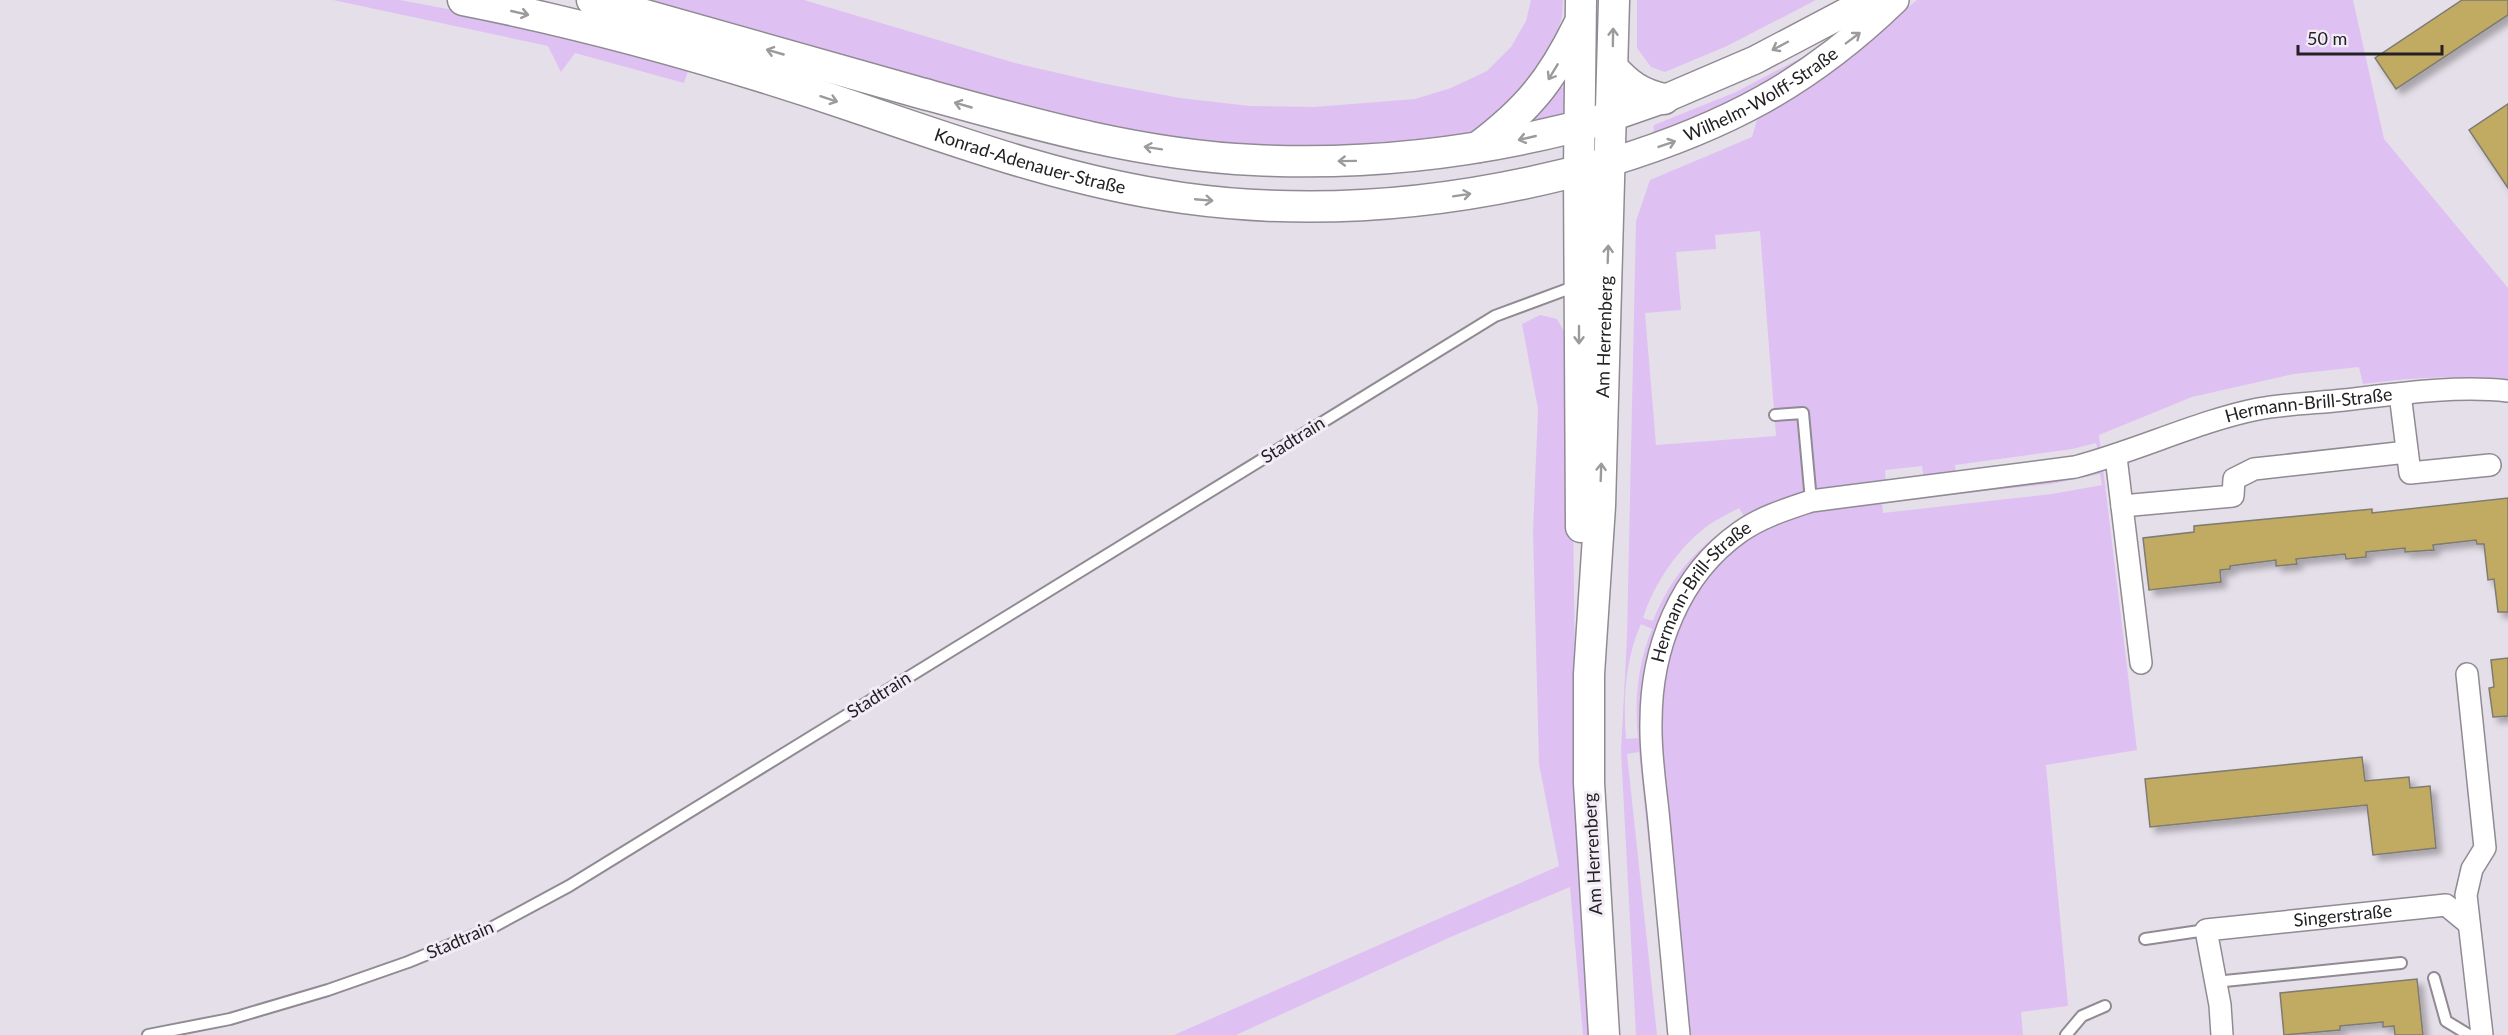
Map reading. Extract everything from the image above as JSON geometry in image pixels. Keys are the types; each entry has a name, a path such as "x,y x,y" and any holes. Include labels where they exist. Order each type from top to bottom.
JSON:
{"main road":[{"name":"Konrad-Adenauer-Straße","path":"463,0 597,30 731,68 1003,158 1090,181 1183,198 1309,208 1409,202 1515,187 1611,162"},
{"name":"Konrad-Adenauer-Straße","path":"592,0 994,114 1139,146 1230,158 1310,161 1405,158 1475,149 1612,117"},
{"name":"Am Herrenberg","path":"1589,674 1600,506 1614,0"},
{"path":"1475,149 1536,96 1565,52 1581,10"},
{"name":"Am Herrenberg","path":"1581,10 1580,506 1589,674 1589,783 1604,1035"},
{"path":"1613,68 1641,93 1664,99"},
{"path":"1515,187 1539,193 1560,205 1568,213 1574,225 1579,245"}],"street":[{"name":"Wilhelm-Wolff-Straße","path":"1612,117 1664,99 1755,60 1869,0"},
{"name":"Wilhelm-Wolff-Straße","path":"1611,162 1683,139 1727,120 1775,94 1863,31 1895,0"},
{"name":"Hermann-Brill-Straße","path":"1679,1035 1651,723 1655,665 1665,632 1692,579 1712,555 1741,531 1778,512 1811,501 2075,467 2116,457 2218,420 2258,409 2400,394 2490,389 2508,391"},
{"path":"2400,394 2410,473 2490,465"},
{"path":"2122,506 2234,496 2234,479 2254,469 2407,452"},
{"path":"2116,457 2141,663"},
{"path":"2467,674 2485,849 2472,869 2466,895 2482,1035"},
{"name":"Singerstraße","path":"2206,930 2446,905 2469,924"},
{"path":"2206,930 2222,1035"}],"lane":[{"name":"Stadtrain","path":"148,1035 230,1019 328,990 408,962 491,928 569,886 1495,316 1579,285"},
{"path":"1775,415 1803,413 1811,501"},
{"path":"2145,939 2206,930"},
{"path":"2215,982 2401,963"},
{"path":"2434,978 2446,1021 2469,1035"},
{"path":"2066,1035 2082,1016 2105,1006"}],"shaded area":[{"path":"333,0 400,0 448,9 551,32 688,71 684,83 575,53 561,72 548,46"},
{"path":"638,0 804,0 1015,63 1101,83 1180,98 1250,106 1314,107 1415,99 1451,88 1487,71 1511,47 1526,21 1531,0 1563,0 1562,17 1552,48 1512,101 1477,129 1458,137 1328,149 1185,141 1075,121"},
{"path":"1637,0 1816,0 1727,46 1665,72 1651,67 1637,48"},
{"path":"1917,0 2353,0 2384,139 2508,288 2508,380 2436,378 2363,384 2359,367 2294,374 2192,397 2099,435 2137,750 2046,765 2068,1006 2021,1012 2023,1035 1669,1035 1639,752 1627,754 1657,1035 1636,1035 1621,751 1627,637 1636,221 1650,180 1752,137 1757,120 1828,74","holes":["1760,231 1776,436 1656,445 1645,313 1681,310 1676,252 1716,249 1715,235","2096,443 2099,457 1956,477 1955,465 2072,449","1922,466 1924,480 1886,484 1885,470","2100,474 2102,485 2052,494 1883,513 1882,501 2051,484","1739,508 1745,518 1701,548 1668,589 1653,621 1643,618 1669,566 1688,543 1713,522","1641,624 1652,629 1643,655 1638,682 1638,738 1626,739 1625,695 1631,651"]},
{"path":"1812,52 1784,79 1653,139 1654,125 1736,92"},
{"path":"1572,85 1571,116 1510,130 1549,91"},
{"path":"1540,315 1557,319 1571,344 1576,755 1593,1035 1583,1035 1570,887 1453,936 1236,1035 1174,1035 1559,866 1539,764 1533,531 1538,409 1522,324"}],"building":[{"path":"2462,0 2508,0 2508,15 2396,89 2375,58"},
{"path":"2508,104 2508,188 2469,130"},
{"path":"2508,498 2508,612 2498,612 2494,579 2488,580 2484,544 2477,544 2476,540 2433,545 2434,550 2405,552 2405,548 2366,552 2366,557 2346,559 2345,554 2296,559 2297,564 2276,566 2276,560 2230,566 2230,569 2220,570 2221,582 2149,590 2143,538 2194,532 2194,526 2372,509 2372,513"},
{"path":"2508,658 2508,716 2493,717 2489,688 2494,687 2491,660"},
{"path":"2362,757 2365,781 2409,777 2410,788 2430,786 2436,848 2373,855 2367,805 2150,827 2145,779"},
{"path":"2417,979 2423,1035 2395,1035 2394,1026 2383,1027 2383,1022 2340,1026 2340,1030 2284,1035 2280,993"}]}
